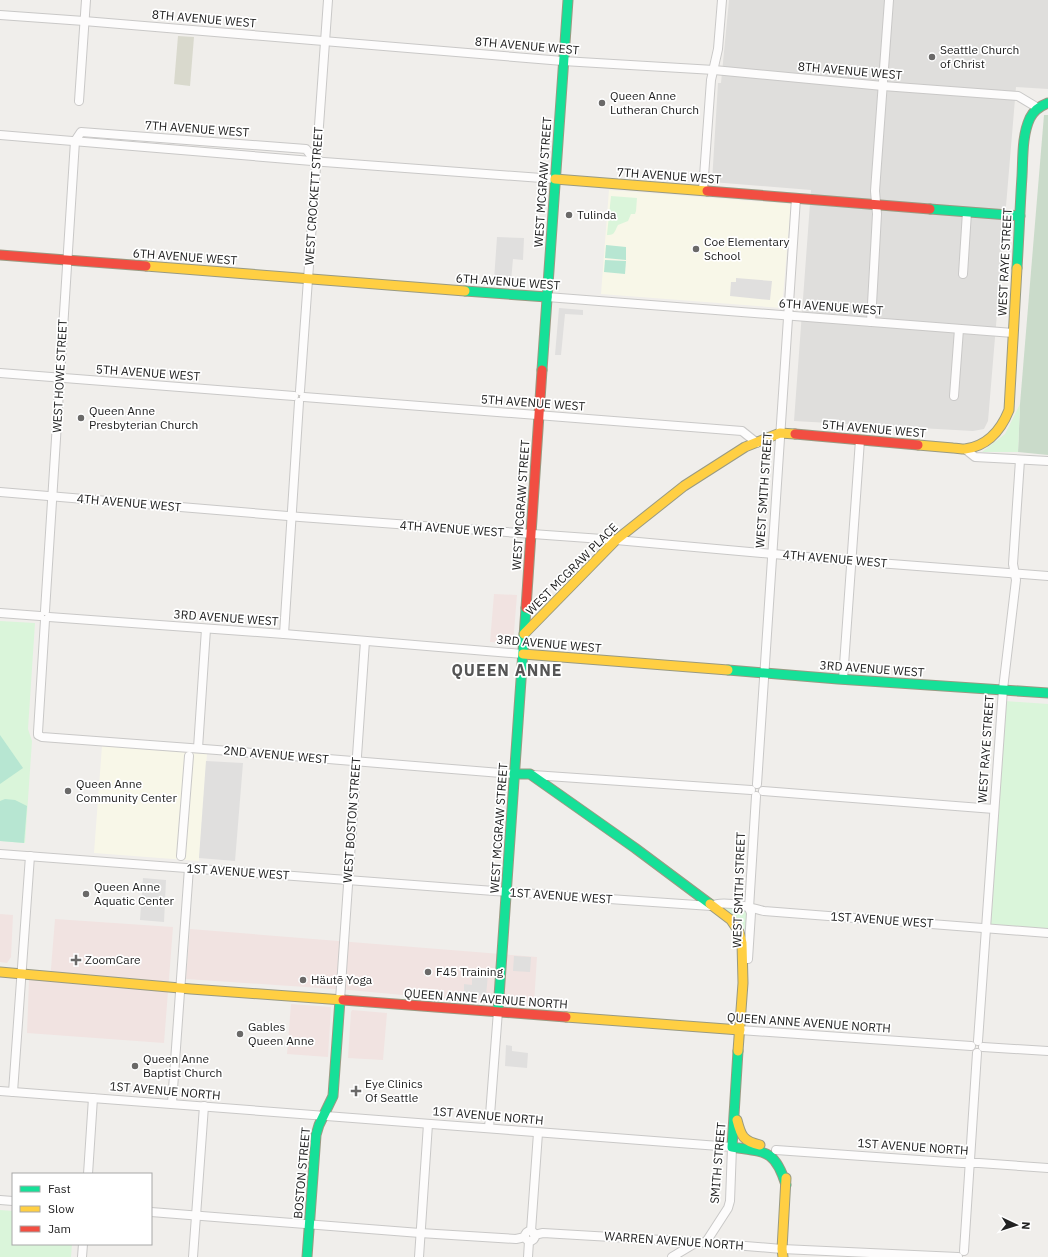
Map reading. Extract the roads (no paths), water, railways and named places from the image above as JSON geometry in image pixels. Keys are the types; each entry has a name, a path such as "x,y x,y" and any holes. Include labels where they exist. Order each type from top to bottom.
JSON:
{"street":[{"path":"79,101 86,0"},
{"name":"WEST CROCKETT STREET","path":"284,634 299,397 328,0"},
{"name":"WEST MCGRAW STREET","path":"498,1012 568,0"},
{"path":"703,190 711,80 718,49 722,0"},
{"path":"871,322 877,214 875,191 889,0"},
{"name":"8TH AVENUE WEST","path":"0,15 563,61 714,70 883,86 1018,96 1038,108"},
{"path":"1038,108 1048,103"},
{"name":"WEST RAYE STREET","path":"1006,420 1009,410 1025,130 1028,120 1038,108"},
{"name":"7TH AVENUE WEST","path":"75,141 81,132 306,149 316,162 703,190 1020,216"},
{"path":"0,135 75,141"},
{"name":"WEST HOWE STREET","path":"38,735 75,141"},
{"name":"WEST SMITH STREET","path":"743,984 747,969 752,913 749,908 754,790 764,673 796,198"},
{"path":"963,274 967,212"},
{"name":"6TH AVENUE WEST","path":"0,254 1014,333"},
{"path":"954,396 959,329"},
{"name":"5TH AVENUE WEST","path":"0,373 742,431 756,443"},
{"name":"5TH AVENUE WEST","path":"780,433 965,449 982,444 992,438 1006,420"},
{"name":"WEST MCGRAW PLACE","path":"524,634 616,540 684,486 745,447 780,433"},
{"path":"843,679 860,440"},
{"name":"5TH AVENUE WEST","path":"965,449 975,457 1048,461"},
{"name":"WEST RAYE STREET","path":"962,1256 980,1047 986,928 1003,689 1016,580 1012,564 1020,460"},
{"name":"4TH AVENUE WEST","path":"0,492 292,516 616,540 852,561 1048,576"},
{"name":"3RD AVENUE WEST","path":"0,613 284,634 764,673 1048,693"},
{"path":"198,748 206,629"},
{"name":"WEST BOSTON STREET","path":"340,1000 365,641"},
{"name":"2ND AVENUE WEST","path":"38,735 42,737 198,748 514,774"},
{"path":"181,856 189,756"},
{"path":"514,774 754,790 761,795 763,791 994,810"},
{"path":"530,774 712,906"},
{"name":"1ST AVENUE WEST","path":"0,854 506,892 712,906 716,904 744,905 749,908 764,911 1048,933"},
{"path":"13,1092 30,856"},
{"path":"172,1103 189,868"},
{"name":"WEST SMITH STREET","path":"712,906 734,924 740,933 743,944 743,984 740,1030"},
{"name":"QUEEN ANNE AVENUE NORTH","path":"0,972 180,988 971,1046 972,1051 980,1047"},
{"name":"BOSTON STREET","path":"307,1257 316,1135 319,1124 331,1102 334,1089 340,1000"},
{"path":"489,1128 498,1012"},
{"name":"SMITH STREET","path":"706,1242 728,1208 730,1201 740,1030"},
{"path":"980,1047 1048,1051"},
{"name":"1ST AVENUE NORTH","path":"0,1091 732,1147 767,1153 780,1166 786,1185"},
{"path":"88,1173 93,1098"},
{"name":"SMITH STREET","path":"735,1103 737,1119 742,1137 747,1141 769,1146 776,1150"},
{"path":"193,1257 204,1106"},
{"path":"419,1257 428,1124"},
{"path":"528,1257 538,1133"},
{"path":"776,1150 786,1164 783,1253"},
{"name":"1ST AVENUE NORTH","path":"776,1150 1048,1168"},
{"path":"0,1200 12,1201"},
{"name":"WARREN AVENUE NORTH","path":"152,1212 516,1239 543,1233 706,1242 783,1253 962,1256"},
{"path":"672,1257 697,1242"},
{"path":"82,1257 83,1245"}],"place":[{"name":"Seattle Church of Christ","path":"932,57"},
{"name":"Queen Anne Lutheran Church","path":"602,103"},
{"name":"Tulinda","path":"569,215"},
{"name":"Coe Elementary School","path":"696,249"},
{"name":"Queen Anne Presbyterian Church","path":"81,418"},
{"name":"Queen Anne Community Center","path":"68,791"},
{"name":"Queen Anne Aquatic Center","path":"86,894"},
{"name":"ZoomCare","path":"76,960"},
{"name":"F45 Training","path":"428,972"},
{"name":"Häutē Yoga","path":"303,980"},
{"name":"Gables Queen Anne","path":"240,1034"},
{"name":"Queen Anne Baptist Church","path":"135,1066"},
{"name":"Eye Clinics Of Seattle","path":"356,1091"}],"district":[{"name":"QUEEN ANNE","path":"507,670"}]}
